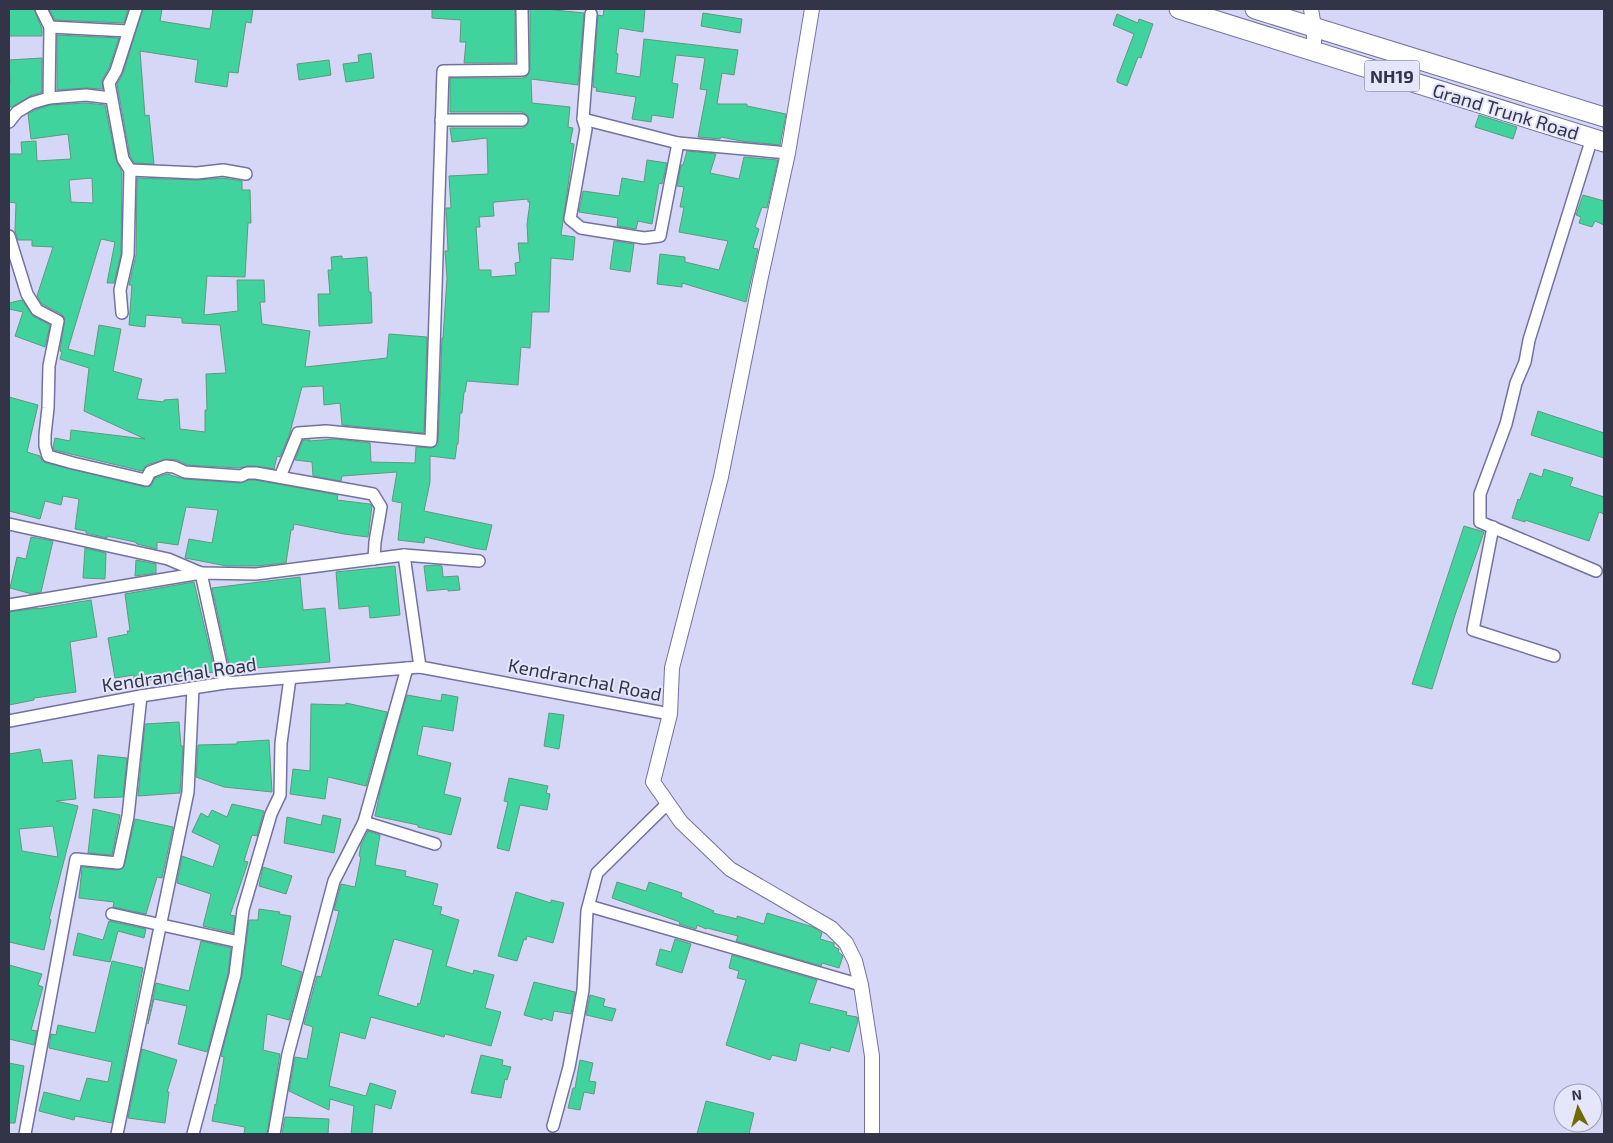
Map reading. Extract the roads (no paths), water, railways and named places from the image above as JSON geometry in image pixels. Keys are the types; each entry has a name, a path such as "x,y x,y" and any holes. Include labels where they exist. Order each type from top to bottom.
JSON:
{"highway":[{"name":"Grand Trunk Road","path":"1179,9 1598,140"},
{"name":"Grand Trunk Road","path":"1255,9 1312,18 1604,118"}],"street":[{"path":"41,9 50,27 48,98"},
{"path":"122,314 120,290 128,256 130,170 123,159 109,82 116,72 136,9"},
{"path":"280,477 298,434 326,430 368,436 431,440 443,71 524,70 522,9"},
{"path":"670,714 672,668 721,477 788,153 812,9"},
{"path":"591,14 583,119 586,129 570,219 581,228 644,238 660,236 678,143"},
{"path":"1312,18 1314,52"},
{"path":"50,27 128,31"},
{"path":"9,122 17,112 32,103 48,98 86,95 111,98"},
{"path":"583,119 678,143 788,153"},
{"path":"441,120 522,120"},
{"path":"1596,571 1480,522 1480,494 1506,424 1516,383 1525,362 1529,340 1598,140"},
{"path":"130,170 197,173 223,170 246,174"},
{"path":"9,236 27,294 37,310 58,321 49,366 45,435 48,456 146,480 150,472 166,466 185,472 241,476 247,473 256,473 373,494 381,507 374,559"},
{"path":"9,524 168,560 201,572"},
{"path":"1493,528 1473,630 1554,656"},
{"path":"404,555 420,667"},
{"path":"9,605 201,572 256,574 404,555 479,561"},
{"path":"201,572 225,683"},
{"name":"Kendranchal Road","path":"9,721 141,696 225,683 420,667 670,714 653,782 681,822 730,869 831,928 846,944 855,961 861,985 872,1056 872,1134"},
{"path":"274,1134 288,1054 334,881 364,822 407,668"},
{"path":"192,1134 235,975 243,910 271,814 280,795 281,742 290,678"},
{"path":"117,1134 188,792 193,688"},
{"path":"25,1134 76,859 118,862 128,816 141,696"},
{"path":"553,1126 569,1067 583,990 589,906 597,873 668,804"},
{"path":"364,822 435,844"},
{"path":"589,906 861,985"},
{"path":"112,914 239,942"}]}
